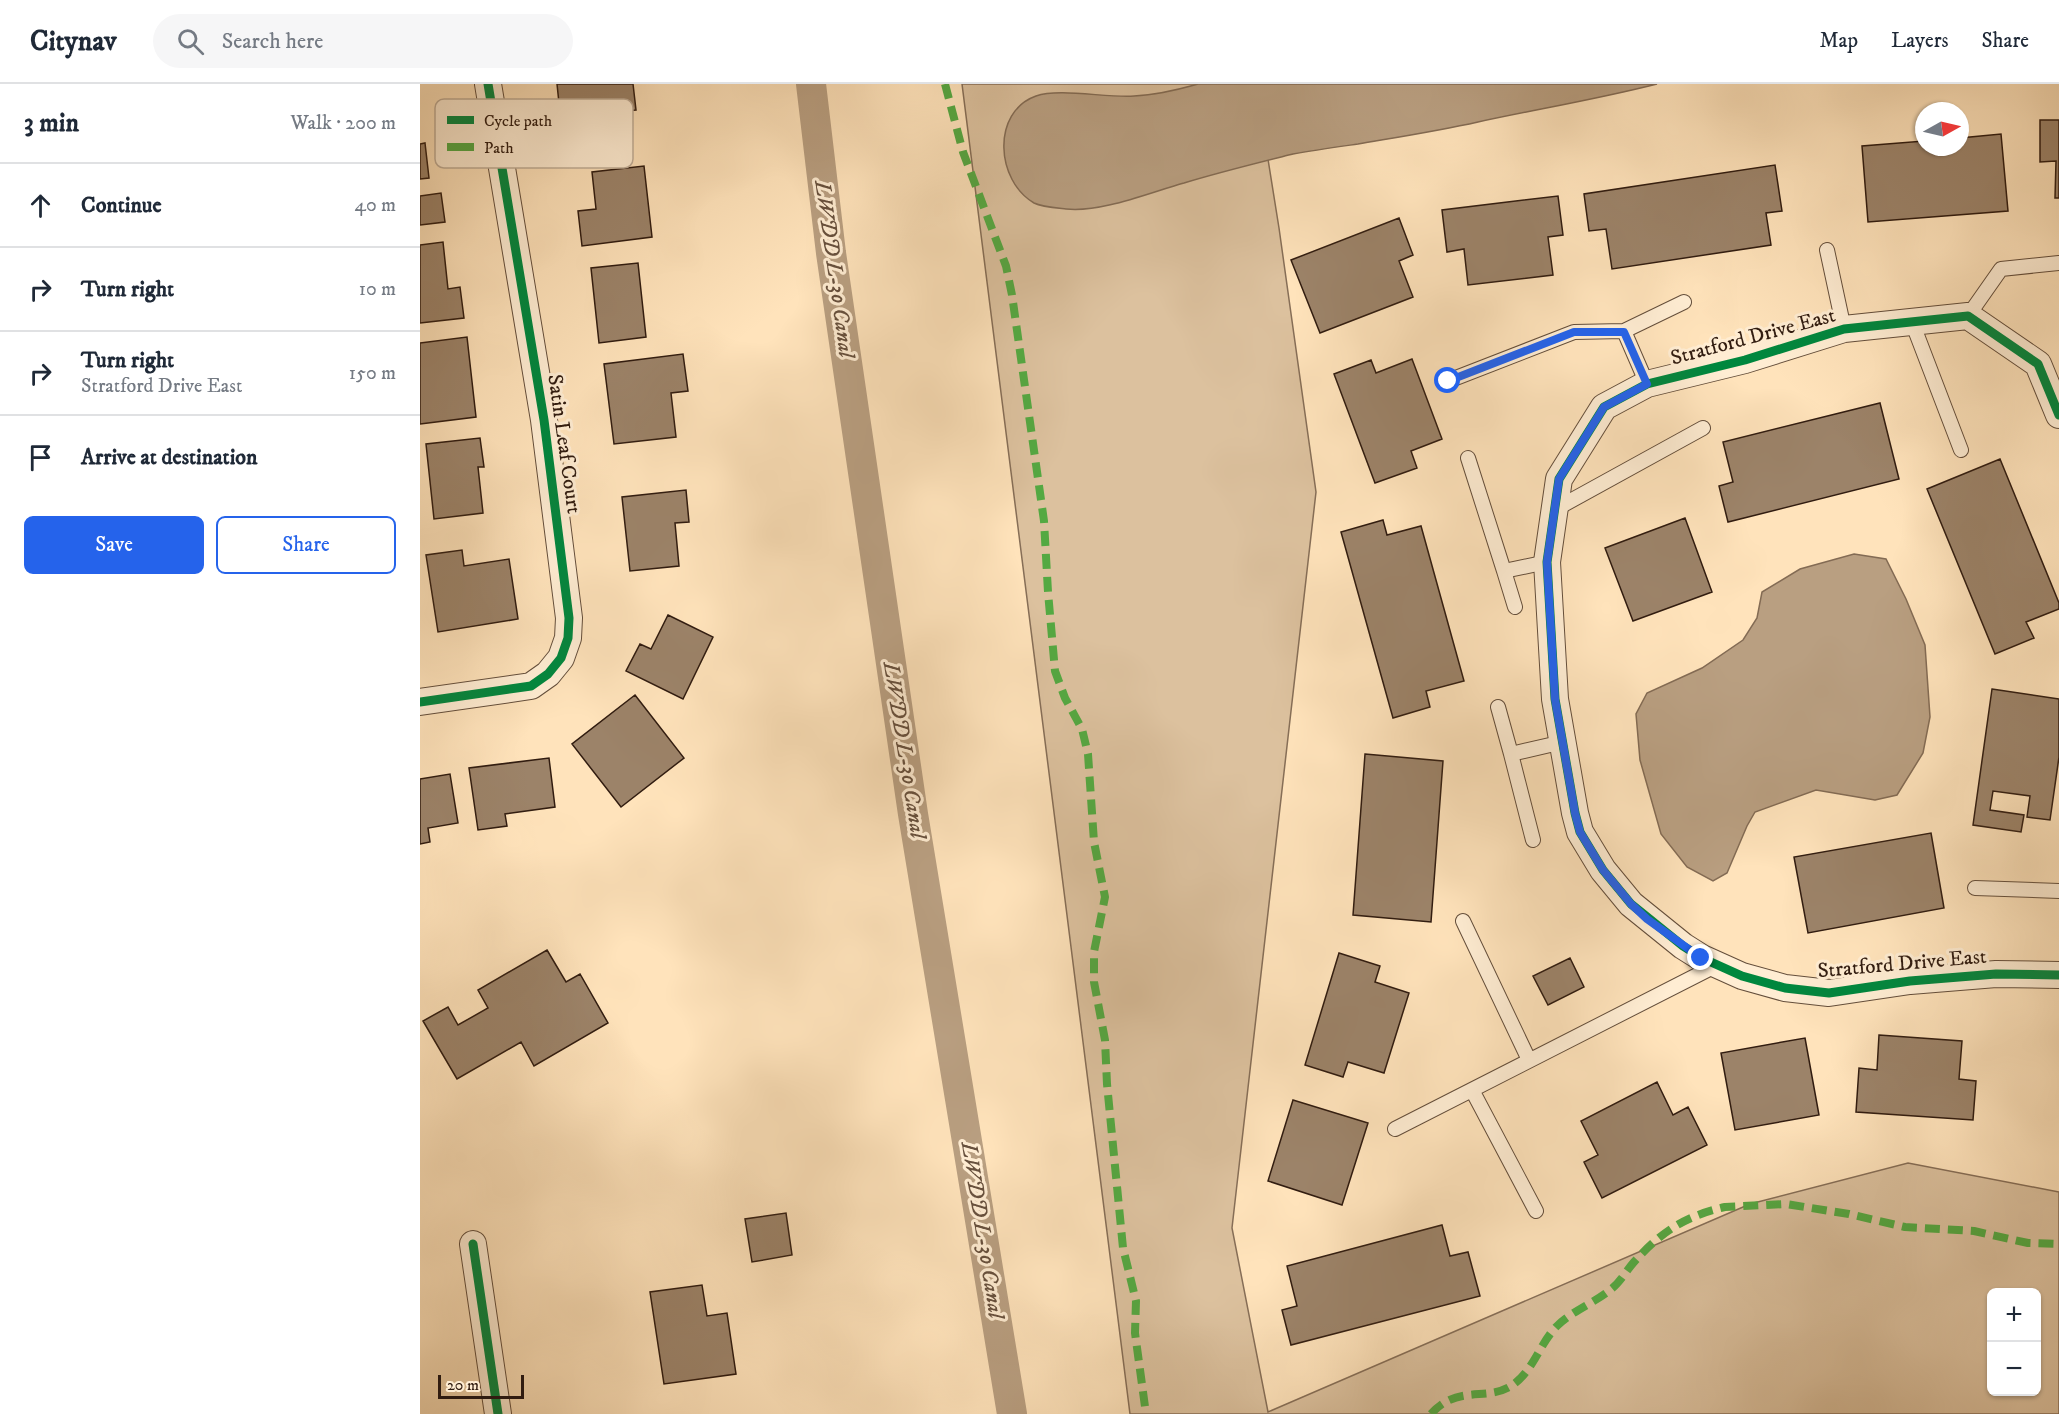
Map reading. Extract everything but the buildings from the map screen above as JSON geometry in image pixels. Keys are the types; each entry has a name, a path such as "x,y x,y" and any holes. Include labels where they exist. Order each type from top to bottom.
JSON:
{"street":[{"name":"Satin Leaf Court","path":"488,84 490,99"},
{"name":"Satin Leaf Court","path":"420,702 531,686 548,674 561,658 568,638 569,618 544,420 502,168"},
{"name":"Stratford Drive East","path":"1968,316 1844,329 1745,360 1647,384 1604,407 1559,479 1547,562 1555,699 1580,832 1603,870 1631,904 1647,919 1683,946 1717,965 1742,976 1785,988 1829,993 1910,981 1986,975 2059,975"},
{"path":"1968,316 2038,364 2059,415"},
{"path":"473,1244 498,1414"}],"lane":[{"path":"1827,250 1844,329"},
{"path":"1968,316 2001,269 2059,263"},
{"path":"1448,381 1574,332 1624,332 1684,302"},
{"path":"1912,322 1961,450"},
{"path":"1624,332 1647,384"},
{"path":"1554,510 1703,428"},
{"path":"1468,458 1515,608"},
{"path":"1504,571 1547,562"},
{"path":"1498,707 1533,840"},
{"path":"1511,754 1563,742"},
{"path":"1975,888 2059,891"},
{"path":"1463,921 1529,1060"},
{"path":"1395,1129 1717,965"},
{"path":"1472,1090 1536,1211"}],"shaded area":[{"path":"962,84 1256,84 1279,228 1316,492 1232,1228 1268,1412 1750,1204 1908,1163 2059,1192 2059,1414 1130,1414"},
{"path":"1198,84 1657,84 1448,128 1293,154 1095,208 1066,209 1034,203 1021,193 1012,179 1006,164 1004,147 1006,131 1011,116 1021,104 1036,96 1057,93 1142,95"},
{"path":"1854,554 1886,559 1925,645 1930,717 1923,753 1897,795 1875,800 1816,790 1755,812 1727,873 1713,881 1687,867 1661,834 1640,760 1636,714 1647,693 1702,668 1743,640 1757,618 1762,592 1800,569"}],"waterway":[{"name":"LWDD L-30 Canal","path":"811,84 831,253 913,814 1012,1414"}],"marked path":[{"path":"945,84 963,152 1006,266 1044,521 1055,671 1065,698 1082,729 1088,754 1094,842 1105,897 1094,952 1094,982 1105,1040 1107,1084 1123,1248 1136,1301 1135,1333 1146,1414"},
{"path":"1431,1414 1452,1399 1494,1392 1514,1384 1527,1371 1557,1326 1614,1287 1654,1242 1686,1220 1725,1207 1786,1204 1849,1214 1905,1227 1974,1231 2028,1243 2059,1244"}],"cycle path":[{"path":"488,84 490,99"},
{"path":"420,702 531,686 548,674 561,658 568,638 569,618 544,420 502,168"},
{"path":"2059,415 2038,364 1968,316 1844,329 1745,360 1647,384 1604,407 1559,479 1547,562 1555,699 1580,832 1603,870 1631,904 1683,946 1702,958 1742,976 1785,988 1829,993 1910,981 1996,974 2059,975"},
{"path":"473,1244 498,1414"}],"route":[{"path":"1448,381 1574,332 1624,332 1647,384 1604,407 1559,479 1547,562 1555,699 1580,832 1603,870 1631,904 1647,919 1701,958"}]}
